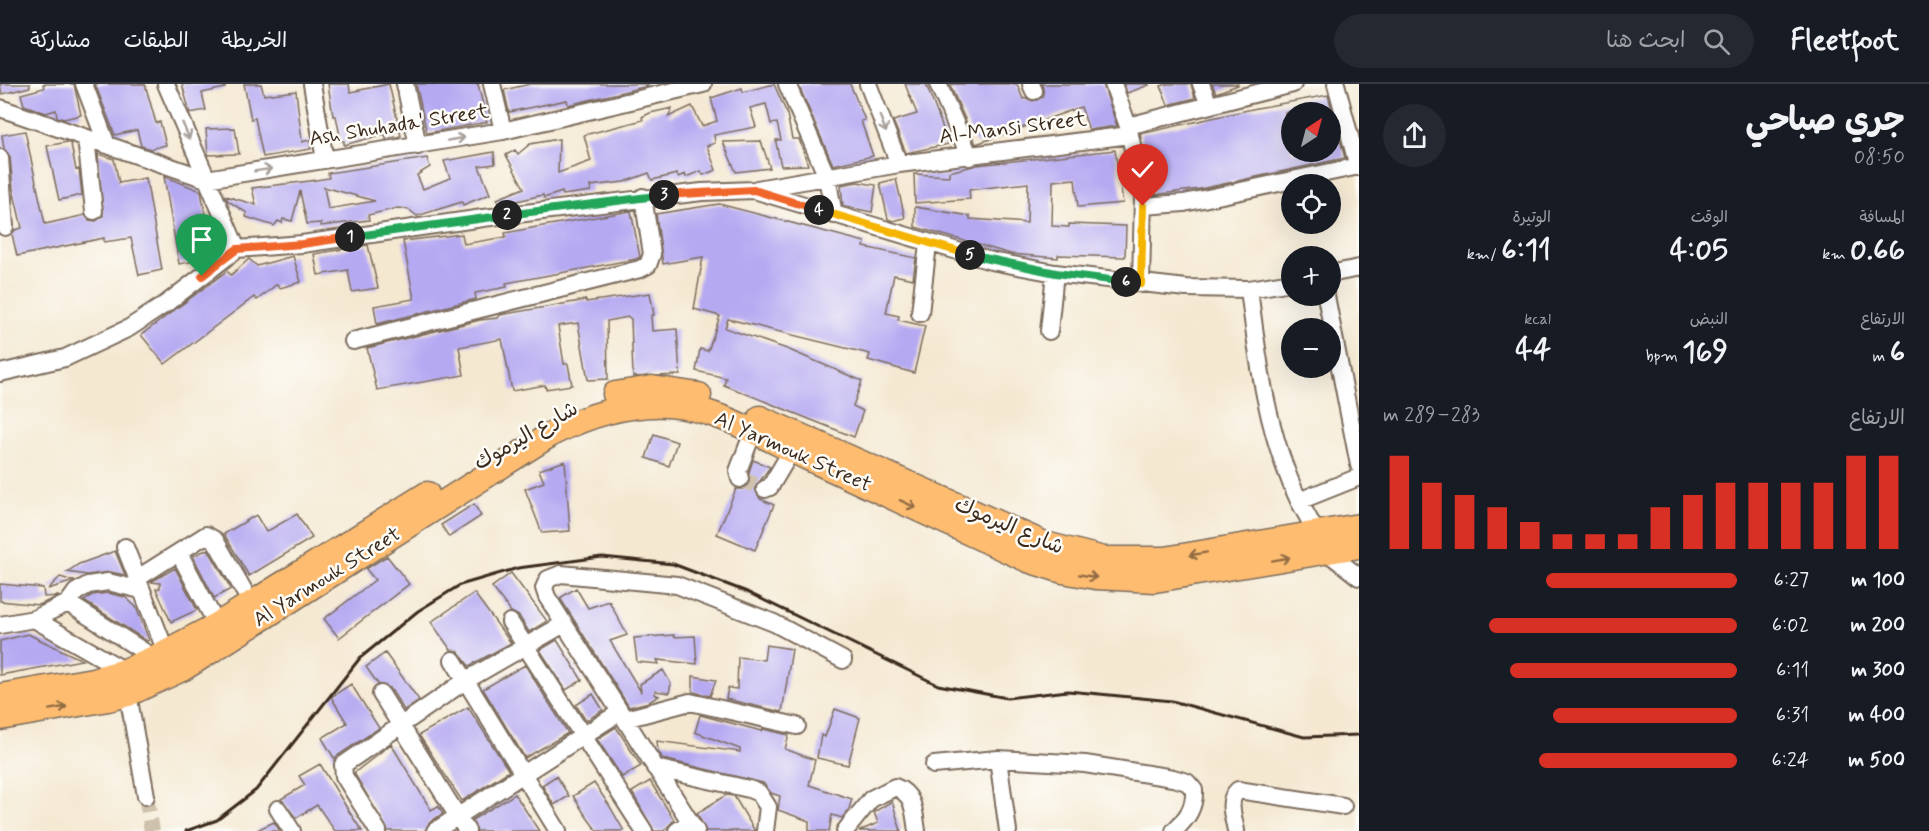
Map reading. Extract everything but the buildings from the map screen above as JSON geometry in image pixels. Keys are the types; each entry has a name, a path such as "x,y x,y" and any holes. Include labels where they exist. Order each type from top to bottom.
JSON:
{"highway":[{"name":"شارع اليرموك","path":"0,696 93,680 126,682 160,655 217,625 560,412 596,398 652,388 687,392 728,404 1045,544 1104,559 1165,559 1323,543 1359,526"},
{"name":"Al Yarmouk Street","path":"0,718 184,668 543,439 578,421 622,409 669,405 698,411 753,432 1028,560 1063,571 1096,577 1155,580 1323,543 1359,546"}],"street":[{"path":"84,84 107,145"},
{"path":"166,84 237,249"},
{"path":"312,84 325,160"},
{"path":"405,84 418,146"},
{"path":"492,84 503,131"},
{"path":"787,84 827,177 834,215"},
{"path":"867,84 899,164"},
{"path":"938,84 970,157"},
{"path":"1113,84 1129,130 1143,206 1141,284"},
{"path":"1202,84 1209,105"},
{"name":"Al-Mansi Street","path":"754,190 899,164 970,157 1129,130 1209,105 1293,84"},
{"path":"1143,206 1184,203 1359,166 1336,84"},
{"name":"Ash Shuhada' Street","path":"206,178 503,131 692,86"},
{"path":"0,108 206,178"},
{"path":"86,138 94,211"},
{"path":"0,158 5,227"},
{"path":"0,373 65,358 129,328 167,303 237,249 302,244 643,197 754,190 928,244 992,261 1056,273 1141,284 1249,289 1281,284"},
{"path":"353,341 640,269 648,265 652,254 643,197"},
{"path":"920,313 928,244"},
{"path":"1341,272 1359,268"},
{"path":"1049,331 1056,273"},
{"path":"1249,289 1259,374 1266,406 1288,477 1323,543 1359,577"},
{"path":"1328,306 1359,465"},
{"path":"740,478 738,471 753,432"},
{"path":"765,489 770,487 792,450"},
{"path":"1299,501 1359,477"},
{"path":"0,626 34,619 68,603 76,592 96,583 140,584 203,536 210,537 251,603"},
{"path":"125,547 140,584 160,655"},
{"path":"179,553 217,625"},
{"path":"688,828 655,768 564,624 544,588 549,579 561,574 677,585 774,623 843,660"},
{"path":"68,603 160,655"},
{"path":"34,619 126,682 146,796"},
{"path":"510,622 644,831"},
{"path":"378,831 344,776 342,768 359,753 465,681 564,624"},
{"path":"453,660 558,831"},
{"path":"381,694 467,831"},
{"path":"435,831 584,736 622,715 690,702 797,726"},
{"path":"998,759 1008,831"},
{"path":"934,765 998,759 1085,764 1173,778 1187,782 1194,790 1195,803 1187,818 1174,831"},
{"path":"655,768 726,782 759,793 768,807 765,831"},
{"path":"845,831 871,799 895,788 908,794 912,801 917,831"},
{"path":"1236,831 1231,803 1233,794 1238,790 1343,806"},
{"path":"278,809 292,831"}],"tunnel":[{"path":"740,479 765,489"},
{"path":"146,796 152,831"}],"railway":[{"path":"186,831 217,820 256,790 360,658 418,611 460,585 518,568 602,557 673,564 747,592 938,685 1007,698 1068,691 1172,701 1304,737 1359,735"}],"route":[{"path":"202,276 237,249 302,244 643,197 754,190 928,244 992,261 1056,273 1141,284 1143,206"}]}
